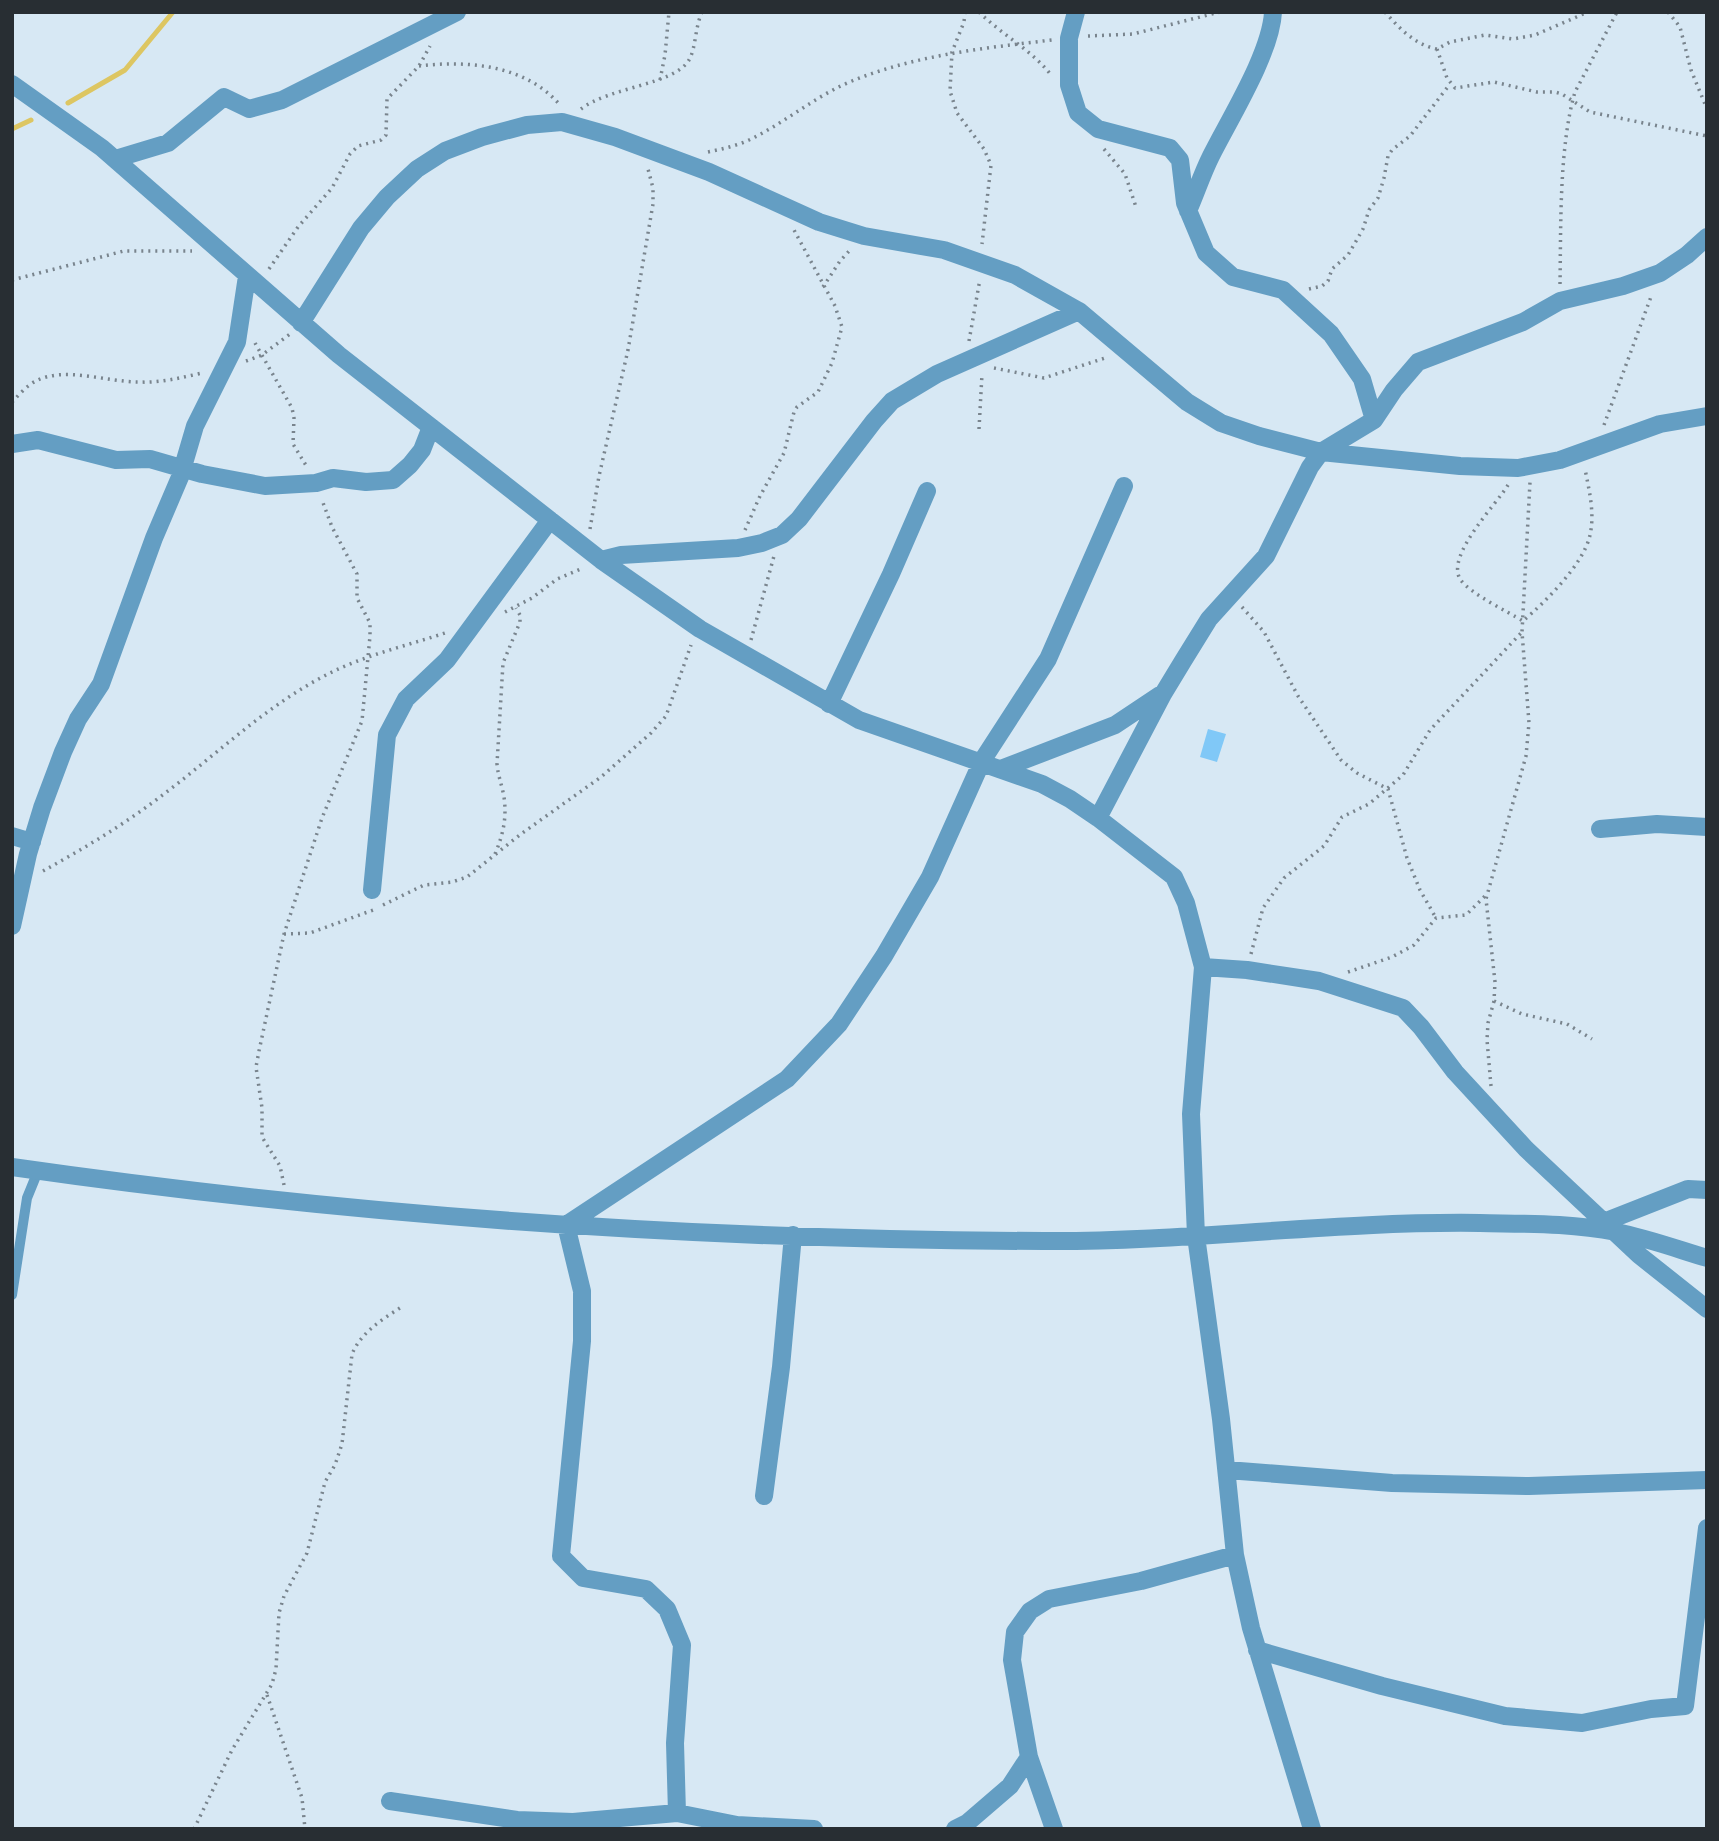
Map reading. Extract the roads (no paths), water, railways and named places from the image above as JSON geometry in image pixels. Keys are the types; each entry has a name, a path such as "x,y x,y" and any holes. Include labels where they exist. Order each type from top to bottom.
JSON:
{"street":[{"path":"115,159 168,143 224,97 249,109 282,100 457,12"},
{"path":"1076,12 1069,38 1069,85 1077,113 1098,129 1170,148 1180,160 1185,203 1206,253 1233,277 1283,290 1331,334 1363,379 1374,419"},
{"path":"1188,211 1209,159 1255,72 1273,12"},
{"path":"12,84 102,148 339,355 594,555 700,629 859,720 1042,783 1098,818 1174,877 1186,903 1203,967 1191,1114 1196,1236 1227,1471 1235,1555 1257,1650 1312,1829"},
{"path":"301,323 361,228 387,197 416,169 445,151 482,137 527,125 566,120 729,180 819,222 864,236 944,250 1025,280 1079,311 1187,402 1221,423 1259,436 1321,452 1460,466 1524,467 1560,460 1660,424 1707,416"},
{"path":"1098,818 1163,694 1209,619 1266,556 1310,467 1321,452 1374,419 1418,362 1523,322 1560,301 1623,286 1660,273 1688,255 1707,237"},
{"path":"12,926 42,808 72,730 101,684 154,538 183,469 195,426 237,342 252,281"},
{"path":"594,555 738,548 782,535 799,519 892,401 937,374 972,363 1079,311"},
{"path":"12,444 38,440 116,460 150,459 183,469 265,486 316,483 333,478 366,482 393,480 422,450 431,427"},
{"path":"566,1225 787,1079 839,1024 884,956 930,877 982,761 1048,659 1124,486"},
{"path":"830,704 927,491"},
{"path":"372,890 387,736 406,699 447,660 550,520"},
{"path":"1001,769 1115,725 1163,694"},
{"path":"1600,828 1657,824 1707,827"},
{"path":"12,836 32,842"},
{"path":"1203,967 1247,970 1319,981 1403,1008 1455,1072 1492,1109 1526,1149 1639,1255 1707,1309"},
{"path":"12,1167 289,1200 566,1225 909,1240 1102,1241 1426,1222 1544,1224 1610,1227 1707,1258"},
{"path":"1610,1227 1688,1189 1707,1190"},
{"path":"566,1225 582,1291 582,1341 561,1556 583,1578 646,1590 667,1609 682,1645 674,1744 677,1813"},
{"path":"764,1496 781,1367 793,1235"},
{"path":"1227,1471 1392,1483 1474,1485 1529,1486 1707,1480"},
{"path":"1257,1650 1382,1686 1505,1716 1582,1723 1651,1709 1685,1706 1707,1528"},
{"path":"1054,1829 1029,1757 1012,1660 1015,1632 1030,1611 1049,1599 1142,1581 1235,1555"},
{"path":"955,1829 967,1823 1010,1786 1029,1757"},
{"path":"390,1801 517,1820 573,1825 677,1813 737,1825 814,1829"}],"lane":[{"path":"12,1295 27,1199 38,1171"}],"waterway":[{"path":"68,103 125,70 173,12"},
{"path":"12,129 31,120"}]}
